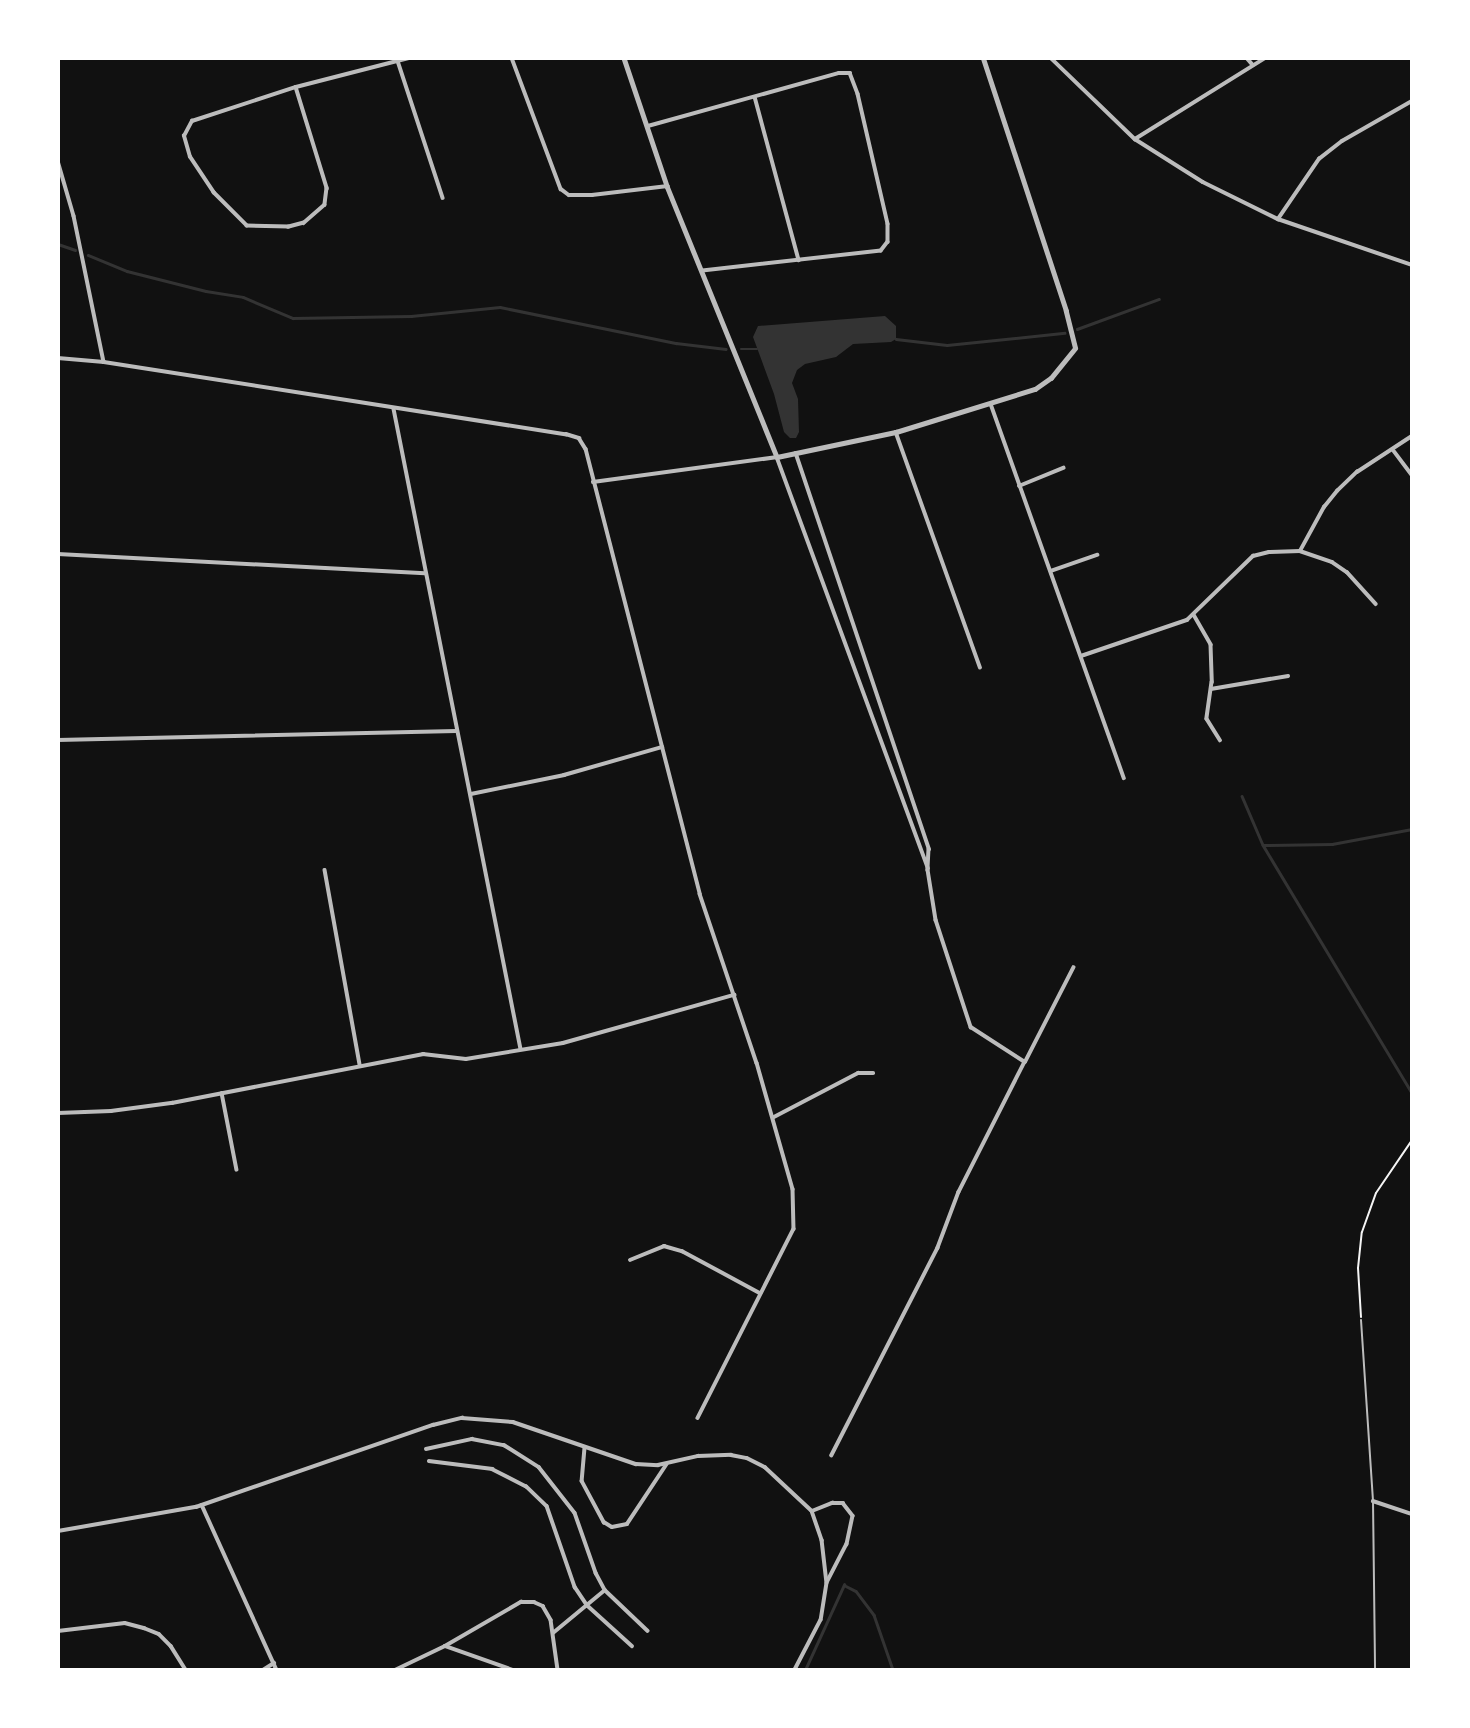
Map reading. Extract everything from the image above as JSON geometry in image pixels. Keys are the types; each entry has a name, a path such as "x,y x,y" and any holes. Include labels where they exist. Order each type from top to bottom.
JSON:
{"street":[{"path":"296,86 327,188 325,205 304,223 289,227 247,226 214,193 190,157 184,136 192,121 296,86 409,58"},
{"path":"512,58 561,189 569,195 592,195 667,186"},
{"path":"624,58 667,186 777,457 928,870 941,939 971,1027 1025,1062"},
{"path":"593,482 777,457 896,432 1035,389 1051,378 1075,348 983,58"},
{"path":"1051,58 1135,139 1203,182 1278,219 1412,265"},
{"path":"1247,58 1253,65"},
{"path":"1135,139 1265,58"},
{"path":"398,61 443,198"},
{"path":"648,126 829,76 850,73 858,94 888,224 888,242 881,251 703,271"},
{"path":"755,97 799,260"},
{"path":"1278,219 1318,159 1342,141 1412,101"},
{"path":"58,161 74,216 104,362"},
{"path":"58,358 104,362 579,438 586,449 700,894 773,1118 793,1189 796,1218 794,1229 698,1418"},
{"path":"991,404 1124,778"},
{"path":"394,409 521,1050"},
{"path":"896,432 980,667"},
{"path":"1300,551 1324,507 1337,491 1357,472 1394,451 1412,436"},
{"path":"1394,451 1412,475"},
{"path":"796,453 929,849 928,870"},
{"path":"1019,486 1063,468"},
{"path":"1081,656 1187,620 1253,556 1285,549 1332,562 1347,572 1376,604"},
{"path":"58,554 425,573"},
{"path":"1051,571 1097,555"},
{"path":"1194,615 1211,645 1211,690 1207,719 1220,740"},
{"path":"1211,690 1288,676"},
{"path":"58,740 456,731"},
{"path":"471,794 564,775 662,747"},
{"path":"325,870 360,1065"},
{"path":"832,1455 938,1248 959,1192 1073,968"},
{"path":"58,1113 111,1111 423,1054 466,1059 564,1043 734,996"},
{"path":"773,1118 858,1073 873,1073"},
{"path":"222,1092 237,1170"},
{"path":"630,1260 664,1246 682,1251 760,1293"},
{"path":"58,1531 155,1517 202,1505 433,1424 462,1418 513,1422 636,1464 667,1463 698,1456 731,1455 747,1458 765,1467 812,1511 822,1540 827,1583 821,1620 795,1670"},
{"path":"426,1449 472,1439 503,1445 539,1467 575,1513 596,1573 605,1590 648,1631"},
{"path":"585,1448 582,1481 604,1522 612,1527 627,1524 667,1463"},
{"path":"429,1461 492,1469 526,1486 547,1506 575,1587 587,1605 632,1646"},
{"path":"1373,1501 1412,1514"},
{"path":"812,1511 832,1503 843,1503 853,1516 847,1544 827,1583"},
{"path":"202,1505 277,1670"},
{"path":"552,1633 605,1590"},
{"path":"395,1670 445,1646 521,1602 543,1606 551,1619 558,1670"},
{"path":"58,1631 125,1623 144,1628 159,1634 171,1646 186,1670"},
{"path":"445,1646 513,1670"},
{"path":"263,1670 274,1663"}],"lane":[{"path":"1361,1320 1373,1501 1375,1670"}],"path":[{"path":"1361,1320 1358,1268 1362,1232 1376,1193 1412,1140"}],"shaded area":[{"path":"885,316 896,326 896,339 891,342 853,344 836,357 805,364 797,370 792,383 798,399 799,432 796,438 790,438 784,432 774,394 753,337 758,326"}],"waterway":[{"path":"58,244 75,250"},
{"path":"88,255 127,271 206,291 243,297 293,318 411,316 500,307 676,343 726,349"},
{"path":"1077,329 1159,299"},
{"path":"896,339 947,345 1064,333"},
{"path":"741,349 757,349"},
{"path":"1242,796 1263,845 1412,1093"},
{"path":"1263,845 1332,844 1412,829"},
{"path":"805,1670 844,1585 856,1591 874,1615 893,1670"}]}
